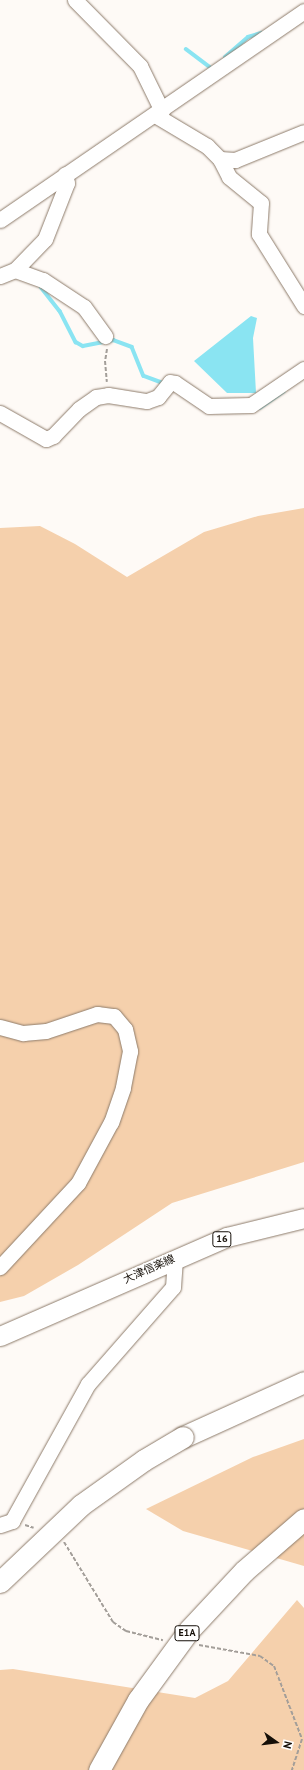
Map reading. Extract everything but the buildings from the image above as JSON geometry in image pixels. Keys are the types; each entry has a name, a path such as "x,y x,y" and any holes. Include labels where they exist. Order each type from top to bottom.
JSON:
{"highway":[{"path":"0,1582 80,1505 144,1460 183,1437 304,1382"},
{"name":"E1A","path":"99,1770 138,1700 189,1630 244,1571 304,1519"}],"main road":[{"name":"大津信楽線","path":"0,1336 174,1258 227,1237 304,1218"}],"street":[{"path":"75,0 140,66 158,113 220,159 229,177 261,203 259,234 304,306"},
{"path":"0,220 65,174 158,113 304,11"},
{"path":"220,159 235,160 304,132"},
{"path":"0,276 15,270 45,239 67,183 65,174"},
{"path":"15,270 43,280 84,307 107,340"},
{"path":"0,413 46,439 53,436 79,409 96,397 108,395 147,401 158,396 168,385 183,387 209,406 251,405 304,368"},
{"path":"0,1027 23,1033 46,1031 97,1014 114,1016 125,1029 130,1051 123,1088 111,1122 78,1183 0,1267"},
{"path":"0,1525 12,1521 88,1384 173,1287 174,1258"}],"path":[{"path":"107,340 105,361 108,395"}],"shaded area":[{"path":"304,508 304,1162 172,1203 78,1265 24,1296 0,1302 0,528 40,526 75,544 127,577 204,532 258,516"},
{"path":"304,1439 304,1566 183,1531 146,1509 253,1457"},
{"path":"297,1600 304,1608 304,1770 0,1770 0,1670 13,1669 195,1698 228,1681"}],"water":[{"path":"251,316 257,318 253,338 256,393 227,393 194,361"}],"waterway":[{"path":"225,57 248,37 261,33"},
{"path":"186,49 211,68"},
{"path":"41,287 60,311 76,342 83,346 113,340 132,347 144,376 163,383"},
{"path":"260,408 284,391"}]}
